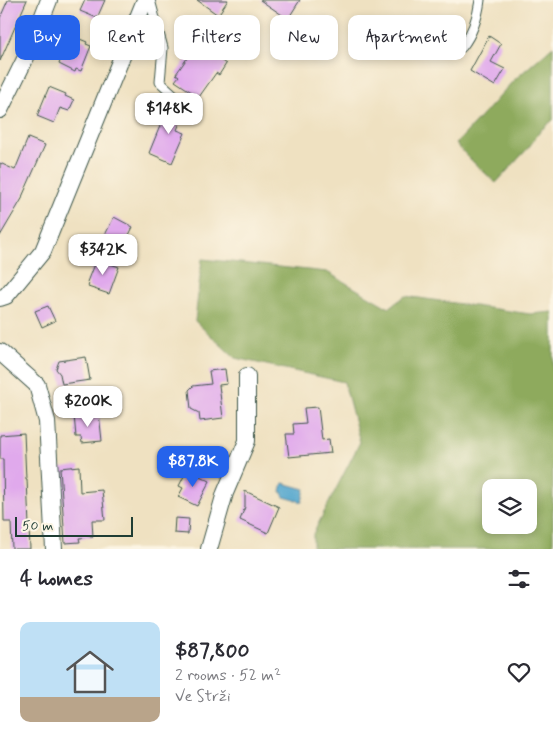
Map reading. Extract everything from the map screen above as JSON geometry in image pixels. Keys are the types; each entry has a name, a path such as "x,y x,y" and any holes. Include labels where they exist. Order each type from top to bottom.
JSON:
{"street":[{"path":"0,110 30,49 49,0"},
{"path":"0,298 6,296 43,251 145,0"},
{"path":"0,352 37,385 47,421 54,549"},
{"path":"210,549 225,493 247,441 247,376"}],"lane":[{"path":"150,0 163,48 160,82 182,102"},
{"path":"466,42 478,11 480,0"}],"green space":[{"path":"553,46 553,120 541,130 529,147 496,183 456,144 513,81"},
{"path":"202,259 327,272 389,308 405,296 530,314 553,312 553,549 313,549 313,534 360,442 344,382 235,358 195,321"}],"water":[{"path":"283,483 305,489 302,502 284,497 281,491"}],"building":[{"path":"8,0 27,0 20,15 15,15 15,27 0,61 0,18"},
{"path":"85,0 105,0 98,15 90,15 80,11"},
{"path":"197,0 228,0 218,15"},
{"path":"260,0 300,0 291,15 282,15"},
{"path":"489,36 501,44 491,62 505,69 495,86 470,71"},
{"path":"80,39 90,46 81,71 76,69 75,72 59,64 61,60 80,60"},
{"path":"186,60 220,60 226,64 219,75 216,73 199,97 175,81 179,76 176,74"},
{"path":"49,87 66,94 65,96 74,100 69,111 60,108 54,123 37,116"},
{"path":"169,104 185,110 177,130 185,133 172,163 149,153"},
{"path":"28,138 45,145 23,197 0,236 0,163 15,170"},
{"path":"114,217 133,227 123,247 104,237"},
{"path":"96,259 119,267 109,294 88,287 89,283 87,282"},
{"path":"48,306 55,321 42,327 35,311"},
{"path":"86,357 90,380 62,384 60,374 56,369 59,361"},
{"path":"225,369 227,384 219,385 223,418 200,421 199,413 191,409 189,390 193,386 211,384 209,371"},
{"path":"318,407 322,440 329,439 331,453 289,457 286,434 294,434 293,424 306,423 304,408"},
{"path":"99,413 102,441 82,443 81,437 76,437 74,415"},
{"path":"24,433 30,549 12,549 11,522 4,522 3,459 0,459 0,435"},
{"path":"79,466 80,492 102,490 105,520 92,520 93,537 79,538 80,542 65,543 60,468"},
{"path":"187,470 210,481 197,506 178,497 183,488 179,486"},
{"path":"245,491 279,507 268,533 240,520 245,507"},
{"path":"175,518 189,519 188,534 174,533"}]}
